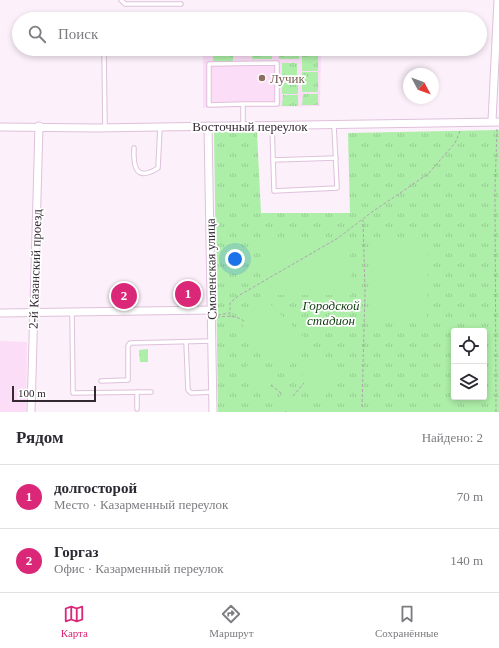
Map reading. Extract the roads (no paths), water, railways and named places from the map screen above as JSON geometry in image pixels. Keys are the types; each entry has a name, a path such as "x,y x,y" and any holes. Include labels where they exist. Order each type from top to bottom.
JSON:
{"street":[{"path":"496,122 498,0"},
{"name":"Восточный переулок","path":"0,127 39,126 105,128 496,122"},
{"name":"2-й Казанский проезд","path":"31,412 39,126"},
{"name":"Смоленская улица","path":"208,126 213,412"},
{"path":"0,313 72,312 212,314"}],"lane":[{"path":"121,0 125,4 181,4"},
{"path":"104,56 105,128"},
{"path":"277,63 277,104 243,104 209,105 209,64 277,63"},
{"path":"243,104 243,125"},
{"path":"272,125 274,190 337,188 334,125"},
{"path":"134,148 133,164 137,170 142,173 150,173 158,168 160,126"},
{"path":"273,160 336,158"},
{"path":"72,312 73,393 151,392"},
{"path":"101,381 128,380 128,346 130,343 212,341"},
{"path":"186,342 188,390 192,392 213,392"},
{"path":"137,392 137,409"}],"place":[{"name":"Лучик","path":"262,78"},
{"name":"долгосторой","path":"188,294"},
{"name":"Горгаз","path":"124,296"}],"park label":[{"name":"Городской стадион","path":"331,312"}]}
